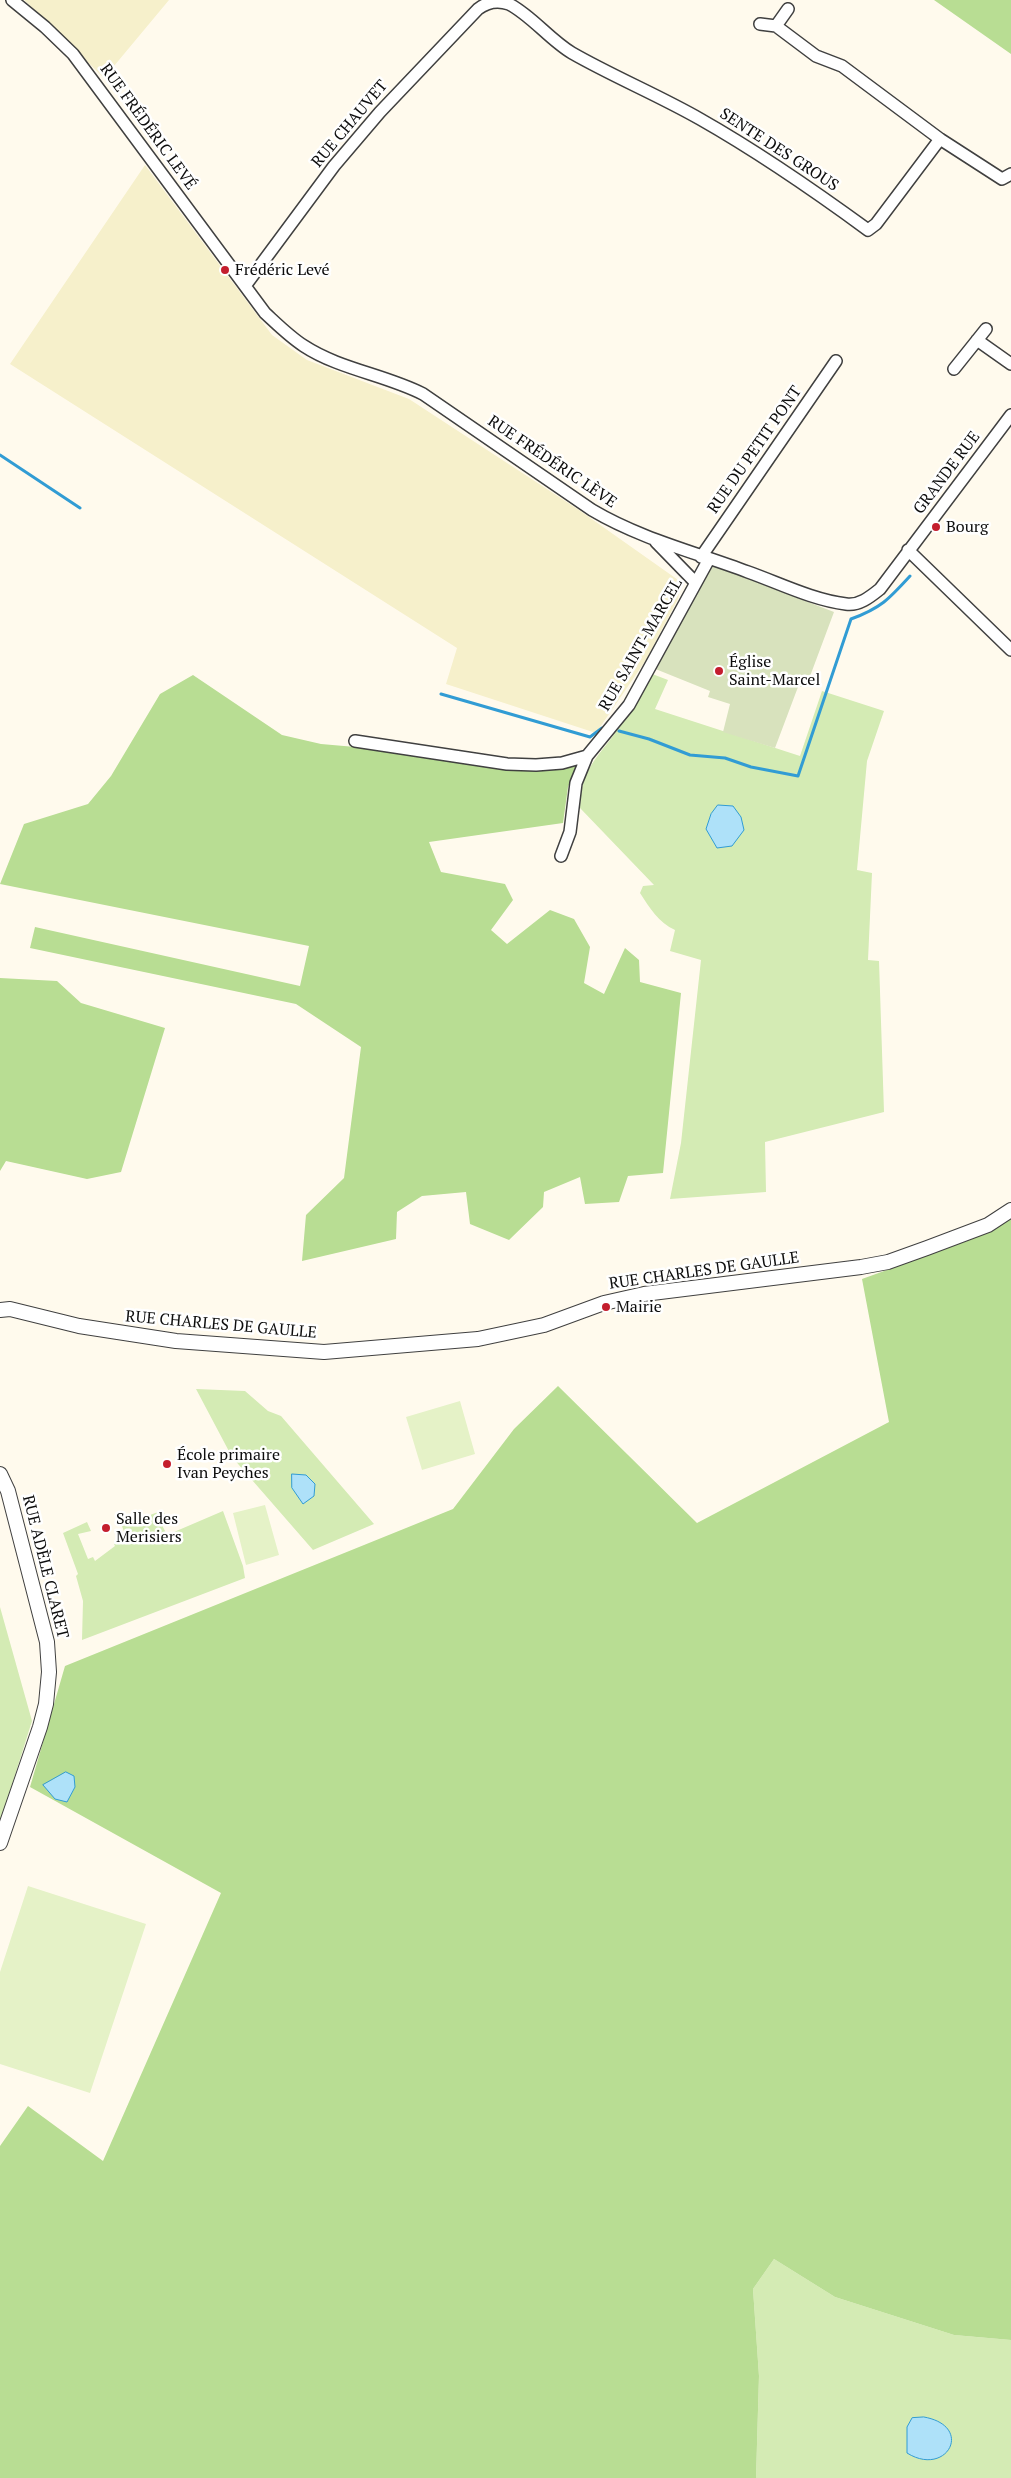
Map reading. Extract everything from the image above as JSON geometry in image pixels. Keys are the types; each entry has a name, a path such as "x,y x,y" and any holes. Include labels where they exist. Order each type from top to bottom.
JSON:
{"street":[{"name":"RUE FRÉDÉRIC LEVÉ","path":"12,0 45,27 73,54 245,286"},
{"name":"RUE CHAUVET","path":"245,286 334,166 380,112 478,9 484,4 497,1"},
{"name":"SENTE DES GROUS","path":"497,1 509,4 563,48 698,118 774,162 868,230 876,224 940,138"},
{"path":"776,26 788,9"},
{"path":"760,24 776,26 816,56 842,66 940,138 1002,179 1011,174"},
{"name":"RUE FRÉDÉRIC LÈVE","path":"245,286 265,313 305,347 325,357 405,384 423,394 592,510 612,522 654,540 848,605 866,601 880,589 908,550"},
{"path":"954,369 986,329"},
{"path":"977,340 1011,364"},
{"name":"RUE DU PETIT PONT","path":"705,558 836,361"},
{"name":"GRANDE RUE","path":"908,550 1011,415"},
{"path":"654,540 695,582"},
{"path":"908,550 1011,650"},
{"name":"RUE SAINT-MARCEL","path":"562,856 570,832 576,783 587,756 629,705 695,582 705,558"},
{"path":"355,741 507,764 536,765 562,763 587,756"},
{"name":"RUE CHARLES DE GAULLE","path":"5,1310 121,1334 257,1348 324,1352 454,1342 544,1325 604,1303 644,1294 860,1268 888,1262 988,1225 1011,1210"},
{"name":"RUE ADÈLE CLARET","path":"0,1474 8,1491 47,1642 49,1672 46,1704 40,1727 0,1844"}],"shaded area":[{"path":"24,0 169,0 104,78"},
{"path":"145,165 272,335 307,360 409,399 579,510 681,582 678,599 646,660 596,733 446,684 457,648 10,364"}],"green space":[{"path":"934,0 1011,0 1011,54"},
{"path":"712,565 834,612 806,687 798,687 775,748 723,732 730,704 708,697 710,691 653,668"},
{"path":"647,672 668,680 655,709 800,756 822,691 884,711 867,761 857,870 872,873 868,960 879,961 884,1112 765,1142 766,1192 670,1199 681,1143 701,960 670,951 675,930 659,919 640,893 643,886 654,885 580,808 584,782 592,763 619,727"},
{"path":"193,675 282,735 321,744 367,748 514,771 540,770 578,764 568,787 563,823 429,842 441,872 505,884 513,900 491,930 507,944 550,910 574,919 590,947 584,983 604,994 625,948 639,960 640,982 681,993 663,1173 628,1176 619,1202 585,1204 580,1177 544,1192 543,1207 509,1240 470,1224 466,1192 422,1196 397,1212 396,1239 302,1261 306,1215 344,1178 361,1047 296,1004 30,948 35,927 300,986 309,946 0,884 24,824 88,804 111,776 160,694"},
{"path":"0,978 57,981 81,1003 165,1028 121,1172 87,1179 6,1161 0,1171"},
{"path":"1011,1217 1011,2340 954,2335 835,2297 774,2259 753,2289 759,2376 756,2478 0,2478 0,2146 28,2106 103,2161 221,1893 30,1787 65,1666 453,1509 514,1429 558,1386 697,1523 889,1422 862,1279 967,1241"},
{"path":"196,1389 245,1391 268,1411 281,1416 374,1524 313,1550 232,1457"},
{"path":"460,1401 475,1454 422,1470 406,1417"},
{"path":"265,1505 279,1555 246,1565 233,1513"},
{"path":"163,1510 168,1522 162,1525 167,1535 223,1511 243,1566 245,1578 82,1640 83,1601 76,1576 78,1574 63,1533 87,1522 91,1531 78,1534 88,1559 93,1557 95,1561 115,1546 114,1544 126,1537 122,1526"},
{"path":"0,1607 32,1721 0,1823"},
{"path":"28,1886 146,1924 90,2093 0,2064 0,1972"},
{"path":"774,2259 835,2297 954,2335 1011,2340 1011,2478 756,2478 759,2376 753,2289"}],"water":[{"path":"718,805 733,806 741,817 744,830 732,846 717,848 706,829 711,814"},
{"path":"292,1474 306,1475 315,1484 314,1496 303,1504 292,1488"},
{"path":"66,1772 74,1776 75,1787 67,1802 55,1799 43,1785"},
{"path":"924,2417 940,2422 948,2430 952,2439 950,2448 943,2455 934,2459 921,2459 907,2453 907,2427 912,2418"}],"waterway":[{"path":"0,455 80,508"},
{"path":"619,731 649,739 690,755 725,758 751,767 798,776 851,619 870,611 884,602 910,576"},
{"path":"441,694 590,737 602,728"}],"place":[{"name":"Frédéric Levé","path":"225,270"},
{"name":"Bourg","path":"936,527"},
{"name":"Église Saint-Marcel","path":"719,671"},
{"name":"Mairie","path":"606,1307"},
{"name":"École primaire Ivan Peyches","path":"167,1464"},
{"name":"Salle des Merisiers","path":"106,1528"}]}
